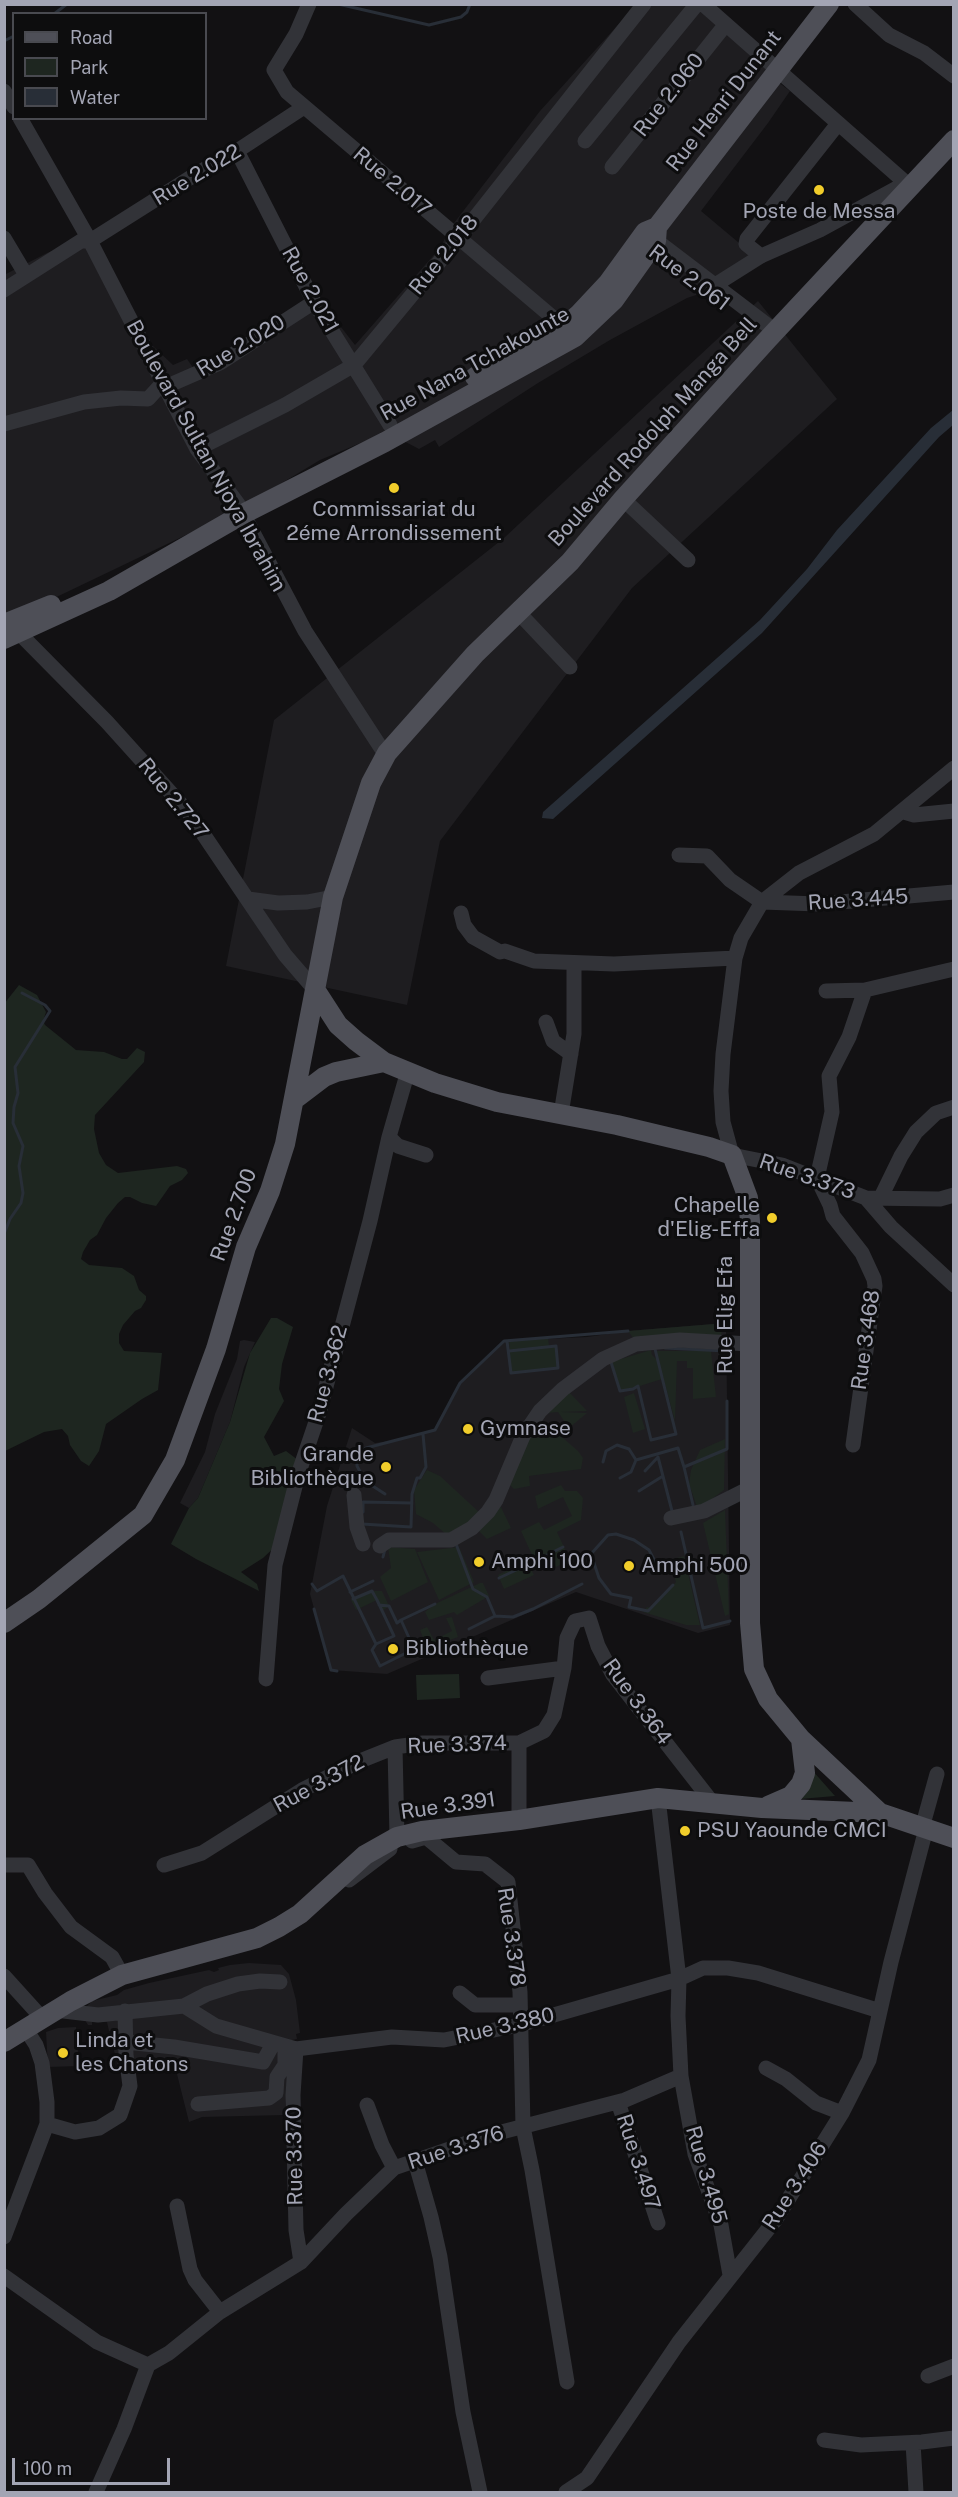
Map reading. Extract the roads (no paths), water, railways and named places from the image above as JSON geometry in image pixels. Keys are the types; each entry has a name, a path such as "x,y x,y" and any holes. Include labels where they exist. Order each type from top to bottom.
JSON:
{"main road":[{"name":"Rue Henri Dunant","path":"650,238 829,4"},
{"name":"Boulevard Rodolph Manga Bell","path":"387,753 475,654 570,562 623,500 909,183 954,140"},
{"name":"Rue Nana Tchakounte","path":"240,509 415,419 570,332 614,300 650,238"},
{"name":"Rue Nana Tchakounte","path":"11,630 146,566 240,509 390,425 415,419"},
{"name":"Rue 2.700","path":"4,1623 39,1599 143,1515 175,1460 216,1349 246,1247 270,1191 285,1144 333,897 371,783 387,753"},
{"path":"316,991 338,1025 384,1062 435,1083 486,1099 683,1140 732,1155"},
{"path":"295,1099 324,1077 336,1072 384,1062"},
{"name":"Rue Elig Efa","path":"732,1155 748,1198 750,1623 754,1669 768,1699 801,1739 880,1813 954,1838"},
{"path":"762,1808 782,1802 791,1796 801,1784 805,1773 801,1739"},
{"name":"Rue 3.391","path":"4,2042 49,2014 122,1975 257,1938 279,1928 300,1914 365,1855 397,1837 422,1831 519,1820 658,1798 762,1808 880,1813"}],"street":[{"name":"Rue 2.017","path":"309,4 296,34 274,70 286,92 570,332"},
{"name":"Rue 2.018","path":"197,449 294,400 354,365 459,238 644,4"},
{"path":"585,141 697,4"},
{"path":"703,4 837,125 909,183 820,230 761,256 715,285"},
{"path":"855,4 889,35 924,53 954,76"},
{"name":"Rue 2.060","path":"612,167 726,24"},
{"name":"Rue 2.022","path":"4,290 81,241 90,241 195,174 237,151 303,107"},
{"name":"Boulevard Sultan Njoya Ibrahim","path":"21,120 90,241 197,449 240,509 305,631 383,751 387,753"},
{"path":"761,256 746,244 747,239 837,125"},
{"name":"Rue 2.021","path":"237,151 314,302 390,425"},
{"path":"4,238 26,275"},
{"name":"Rue 2.061","path":"650,238 715,285 772,335"},
{"name":"Rue 2.061","path":"650,238 772,335"},
{"name":"Rue 2.020","path":"4,424 84,402 121,398 148,399 159,387 165,387 220,363 314,302"},
{"path":"623,500 688,560"},
{"path":"518,612 570,667"},
{"name":"Rue 2.727","path":"11,630 107,722 189,813 285,955 316,991"},
{"path":"732,1155 723,1122 721,1091 723,1054 735,958 741,938 762,902 799,873 874,834 904,812 954,768"},
{"path":"904,812 914,815 954,811"},
{"path":"679,855 707,856 730,880 762,902"},
{"name":"Rue 3.445","path":"762,902 818,904 954,892"},
{"path":"248,899 278,903 333,897"},
{"path":"461,912 464,925 473,937 490,944 500,952 505,951 534,961 574,964 649,963 735,958"},
{"path":"561,1113 575,1013 574,964"},
{"path":"826,991 865,990 954,969"},
{"path":"817,1178 832,1112 829,1076 852,1029 865,990"},
{"path":"546,1022 553,1041 571,1054"},
{"name":"Rue 3.362","path":"267,1680 275,1564 298,1475 319,1413 408,1071"},
{"path":"954,1107 936,1113 916,1132 874,1197 891,1227 954,1285"},
{"path":"389,1137 398,1146 426,1155"},
{"name":"Rue 3.373","path":"732,1155 782,1165 874,1197 940,1199 954,1195"},
{"name":"Rue 3.468","path":"817,1178 833,1216 862,1253 874,1279 852,1445"},
{"path":"380,1546 389,1540 451,1540 472,1528 496,1500 523,1436 540,1411 563,1389 603,1359 636,1344 680,1340 750,1344"},
{"path":"671,1518 704,1510 750,1488"},
{"path":"354,1495 357,1527 363,1544"},
{"name":"Rue 3.364","path":"564,1668 567,1638 575,1621 589,1618 598,1646 613,1675 712,1802"},
{"path":"488,1678 564,1668"},
{"name":"Rue 3.374","path":"395,1747 423,1743 519,1743 534,1738 544,1731 554,1715 564,1668"},
{"name":"Rue 3.374","path":"519,1743 519,1820"},
{"name":"Rue 3.372","path":"164,1865 202,1853 302,1790 360,1761 395,1747 397,1837"},
{"name":"Rue 3.406","path":"566,2493 587,2478 679,2342 776,2219 842,2113 868,2060 937,1774"},
{"path":"658,1798 679,1978 681,2076"},
{"name":"Rue 3.378","path":"323,1894 352,1878 390,1849 426,1837 456,1862 484,1864 508,1882 518,1966 523,2127 567,2382"},
{"path":"4,1865 28,1865 45,1893 71,1927 112,1958 122,1975"},
{"name":"Rue 3.380","path":"184,2006 216,2026 285,2047 392,2037 444,2040 519,2025 679,1978 703,1968 728,1968 758,1973 880,2011"},
{"path":"4,1976 49,2014 98,2015 184,2006 207,1994 238,1984 260,1981 280,1982"},
{"path":"460,1993 475,2005 519,2005"},
{"path":"47,2124 75,2132 99,2128 120,2115 130,2086 125,2042 125,2011"},
{"path":"5,2235 47,2124 42,2063 36,2045 25,2028"},
{"path":"125,2042 174,2047 263,2062 285,2047"},
{"path":"198,2103 270,2098 276,2093 278,2077 285,2065 285,2047"},
{"name":"Rue 3.370","path":"285,2047 293,2095 296,2230 301,2262"},
{"path":"766,2068 786,2079 816,2103 842,2113"},
{"name":"Rue 3.376","path":"148,2365 169,2353 220,2312 301,2262 394,2168 490,2135 618,2102 681,2076"},
{"name":"Rue 3.495","path":"681,2076 695,2154 721,2225 730,2275"},
{"name":"Rue 3.497","path":"618,2102 658,2223"},
{"path":"367,2105 382,2145 394,2168"},
{"path":"415,2162 440,2257 463,2412 480,2493"},
{"path":"177,2206 190,2269 195,2280 220,2312"},
{"path":"4,2276 97,2342 148,2365 124,2429 96,2493"},
{"path":"928,2376 954,2366"},
{"path":"824,2440 850,2444 913,2443 954,2438"},
{"path":"913,2443 916,2493"}],"water":[{"path":"953,410 953,425 939,437 762,633 553,819 542,818 543,812 760,620 807,569 837,530 931,428"}],"waterway":[{"path":"57,12 67,4"},
{"path":"338,4 429,25 461,17 467,12 470,4"},
{"path":"4,41 12,37"},
{"path":"4,1234 10,1219 21,1203 23,1193 19,1166 23,1146 13,1123 18,1093 15,1067 50,1011 45,1005 22,993"},
{"path":"385,1494 365,1481 357,1466 357,1455 366,1448 435,1430 460,1383 504,1341 628,1331"},
{"path":"507,1341 511,1373 558,1368 556,1346 509,1351"},
{"path":"665,1348 726,1351"},
{"path":"611,1362 620,1391 638,1386 651,1440 676,1434 655,1349"},
{"path":"636,1460 678,1448 684,1467 727,1449 727,1401"},
{"path":"362,1524 411,1527 412,1494 417,1478 420,1478 426,1467 423,1434"},
{"path":"603,1462 606,1451 617,1445 629,1449 636,1460 631,1472 620,1478"},
{"path":"645,1471 658,1457 672,1511"},
{"path":"684,1467 693,1505"},
{"path":"639,1491 663,1476"},
{"path":"363,1512 363,1502 412,1503"},
{"path":"681,1532 703,1628 730,1621"},
{"path":"665,1565 658,1567 649,1550 634,1540 616,1534 608,1535 591,1554 599,1578 611,1594 631,1598 629,1607 648,1611 673,1585"},
{"path":"456,1544 473,1589 487,1597 495,1616"},
{"path":"535,1561 563,1547"},
{"path":"383,1557 385,1549"},
{"path":"499,1578 527,1565"},
{"path":"312,1584 317,1591 343,1576 376,1644 372,1650 380,1666 414,1649 401,1620 397,1623 389,1606 379,1605"},
{"path":"350,1592 373,1581"},
{"path":"469,1629 495,1616 513,1617 582,1584"},
{"path":"353,1599 372,1591 377,1600 394,1636 376,1644"},
{"path":"401,1620 435,1604"},
{"path":"314,1609 331,1670 337,1671"}],"place":[{"name":"Poste de Messa","path":"819,190"},
{"name":"Commissariat du 2éme Arrondissement","path":"394,488"},
{"name":"Chapelle d'Elig-Effa","path":"772,1218"},
{"name":"Gymnase","path":"468,1429"},
{"name":"Grande Bibliothèque","path":"386,1467"},
{"name":"Amphi 100","path":"479,1562"},
{"name":"Amphi 500","path":"629,1566"},
{"name":"Bibliothèque","path":"393,1649"},
{"name":"PSU Yaounde CMCI","path":"685,1831"},
{"name":"Linda et les Chatons","path":"63,2053"}]}
